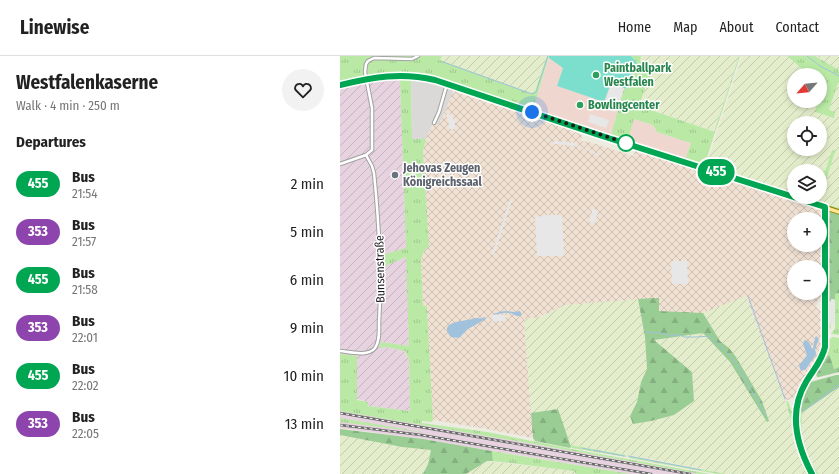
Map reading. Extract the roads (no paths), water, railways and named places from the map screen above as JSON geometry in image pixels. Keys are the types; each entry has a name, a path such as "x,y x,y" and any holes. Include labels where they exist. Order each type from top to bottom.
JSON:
{"main road":[{"path":"340,85 367,78 388,75 427,78 839,212"}],"street":[{"path":"340,164 366,155 372,150 372,108 366,64 372,59 376,58 412,59 418,56"},
{"path":"434,123 448,84"},
{"name":"Bunsenstraße","path":"340,351 364,353 371,351 375,348 378,340 380,300 380,239 374,173 366,155"},
{"path":"812,474 799,443 796,420 801,392 821,361 825,347 825,207"}],"waterway":[{"path":"443,62 532,94 536,92 548,56"},
{"path":"807,56 820,66 839,76"},
{"path":"748,296 785,399"},
{"path":"796,399 804,380 822,351 822,310"},
{"path":"646,332 667,334 669,336 680,335 684,337 710,336 734,360 766,416"},
{"path":"803,411 839,385"},
{"path":"582,448 591,450"},
{"path":"593,450 624,456"},
{"path":"628,456 701,470"}],"railway":[{"path":"340,413 690,474"},
{"path":"340,425 421,435 651,474"}],"place":[{"name":"Paintballpark Westfalen","path":"596,75"},
{"name":"Bowlingcenter","path":"580,105"},
{"name":"Jehovas Zeugen Königreichssaal","path":"395,175"}]}
